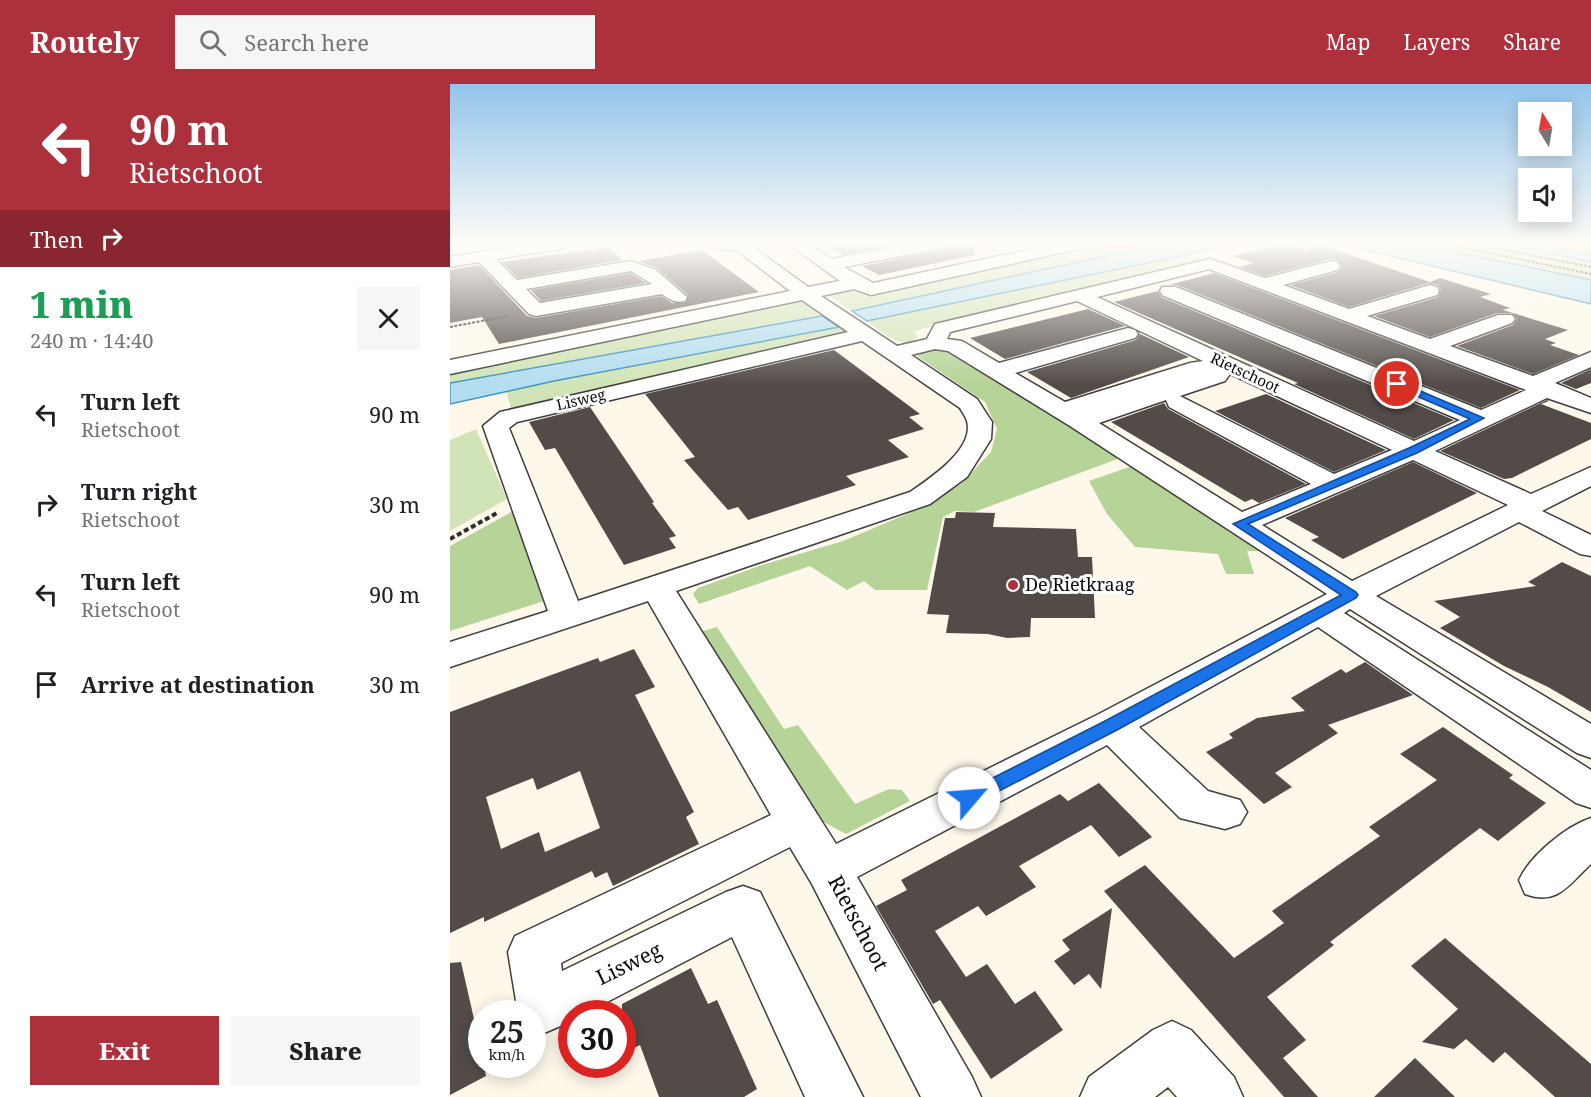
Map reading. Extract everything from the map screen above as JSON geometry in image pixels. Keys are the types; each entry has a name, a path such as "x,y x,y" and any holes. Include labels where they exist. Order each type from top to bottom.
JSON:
{"street":[{"path":"517,290 536,310 651,290"},
{"path":"667,290 682,300 694,315"},
{"path":"450,655 920,498 957,471 978,439 981,422 969,404 800,290"},
{"path":"450,367 818,290"},
{"path":"935,343 942,328 1098,290"},
{"path":"1281,290 1591,405"},
{"path":"1169,291 1478,418"},
{"name":"Rietschoot","path":"1255,354 1329,331 1356,318 1430,291"},
{"name":"Rietschoot","path":"1078,295 1413,451 1525,508 1591,547"},
{"path":"1432,345 1505,319"},
{"name":"Lisweg","path":"567,615 496,426 509,417 863,331"},
{"path":"996,371 1128,334"},
{"path":"894,353 935,343 954,346 1071,416 1239,524 1335,604 1591,790"},
{"path":"1546,388 1542,380 1591,359"},
{"name":"Rietschoot","path":"1198,368 1212,368 1219,373 1217,376 1071,416 1198,368"},
{"path":"1239,524 1413,451 1478,418 1546,388"},
{"path":"1177,402 1332,484"},
{"name":"Rietschoot","path":"952,1097 828,870 1111,725 1335,604 1591,475"},
{"path":"656,586 828,870"},
{"path":"1335,604 1591,743"},
{"path":"1111,725 1195,806 1225,812"},
{"name":"Lisweg","path":"798,822 533,952 544,1006 743,907 834,1097"},
{"path":"1542,880 1591,836"},
{"path":"1109,1097 1172,1049 1214,1097"}],"path":[{"path":"450,327 536,310"},
{"path":"450,539 524,499"}],"green space":[{"path":"840,290 948,290 852,311 827,294"},
{"path":"1015,290 1080,290 921,329 914,332 918,337 906,343 892,339 867,321"},
{"path":"796,298 822,316 450,383 450,370"},
{"path":"839,327 846,332 512,412 506,390"},
{"path":"946,346 1123,457 974,512 955,511 943,517 927,590 875,590 864,581 847,590 810,566 699,604 693,594 698,588 762,565 843,541 907,514 961,484 991,452 997,429 985,402 917,356 924,351"},
{"path":"476,429 507,499 450,531 450,440"},
{"path":"1135,465 1271,551 1247,551 1254,574 1226,574 1218,554 1135,547 1107,514 1089,481"},
{"path":"513,511 544,601 450,631 450,546"},
{"path":"717,627 784,729 798,725 855,804 889,789 902,790 910,801 846,834 818,819 700,632"}],"water":[{"path":"948,290 1016,290 867,321 852,311"},
{"path":"1534,290 1591,290 1591,304"},
{"path":"822,316 839,327 554,381 450,404 450,383"}],"building":[{"path":"450,290 503,290 527,316 536,318 661,296 672,303 685,303 688,295 683,290 759,292 499,344 482,317 450,323"},
{"path":"531,290 604,290 541,301"},
{"path":"1190,290 1259,290 1520,390 1481,408"},
{"path":"1304,290 1405,290 1349,307"},
{"path":"1441,290 1479,290 1491,294 1480,297 1510,308 1503,310 1568,330 1545,339 1556,343 1550,345 1579,355 1533,374 1457,346 1513,325 1517,319 1512,313 1497,313 1430,337 1374,316 1438,297"},
{"path":"1158,291 1161,297 1454,420 1414,439 1294,384 1298,383 1114,302"},
{"path":"1088,309 1125,326 1005,359 970,338"},
{"path":"1140,334 1189,357 1071,398 1027,372 1136,340"},
{"path":"834,350 920,414 909,417 924,429 888,440 909,457 846,476 856,485 748,520 738,507 728,510 684,460 695,457 645,394"},
{"path":"1591,369 1591,383 1576,389 1561,383"},
{"path":"1266,394 1386,450 1334,472 1215,411"},
{"path":"1547,400 1549,401 1541,404 1591,423 1591,439 1512,478 1504,479 1440,451"},
{"path":"1164,403 1168,409 1306,484 1259,503 1252,499 1245,502 1111,422"},
{"path":"590,407 676,536 669,538 676,548 624,565 555,448 545,450 529,422"},
{"path":"1413,462 1477,493 1343,559 1311,540 1319,537 1285,518"},
{"path":"956,512 995,513 993,527 1076,529 1078,557 1092,557 1095,618 1031,618 1030,637 1007,638 988,634 946,633 949,615 927,614 945,518 955,518"},
{"path":"1562,562 1591,576 1591,712 1548,687 1504,666 1440,628 1460,617 1434,601 1536,586 1528,582"},
{"path":"634,649 655,687 635,695 694,812 686,817 699,844 613,886 607,872 595,878 592,871 484,922 484,917 450,933 450,712 598,658 600,662","holes":["580,771 600,828 545,852 539,832 501,849 486,797 533,778 537,790"]},
{"path":"1365,662 1413,695 1328,725 1338,733 1275,773 1292,787 1264,804 1206,752 1233,738 1229,734 1257,718 1305,711 1291,698 1341,669 1346,673"},
{"path":"1443,727 1513,775 1509,778 1546,803 1498,841 1480,828 1330,942 1334,945 1267,997 1306,1040 1283,1058 1318,1097 1284,1097 1104,891 1145,865 1234,958 1284,923 1272,911 1380,836 1369,827 1437,780 1400,754"},
{"path":"1099,783 1152,837 1119,857 1091,825 1019,866 1036,887 986,916 978,906 935,931 966,977 987,964 1015,1004 1035,991 1063,1030 991,1079 940,1000 933,1004 876,906 907,890 901,880 1060,794 1068,801"},
{"path":"1112,908 1101,989 1089,974 1074,985 1054,961 1070,950 1062,940"},
{"path":"1445,938 1591,1064 1591,1097 1555,1097 1505,1052 1493,1063 1466,1039 1454,1049 1422,1042 1458,1009 1411,966"},
{"path":"461,962 470,1000 468,1078 482,1078 450,1095 450,963"},
{"path":"691,968 708,1004 717,1000 757,1089 744,1097 659,1097 640,1045 636,1047 636,1000 630,1000"},
{"path":"1415,1058 1455,1097 1374,1097"}],"place":[{"name":"De Rietkraag","path":"1013,585"}],"route":[{"path":"969,798 1111,725 1351,595 1239,524 1413,451 1478,418 1397,384"}]}
